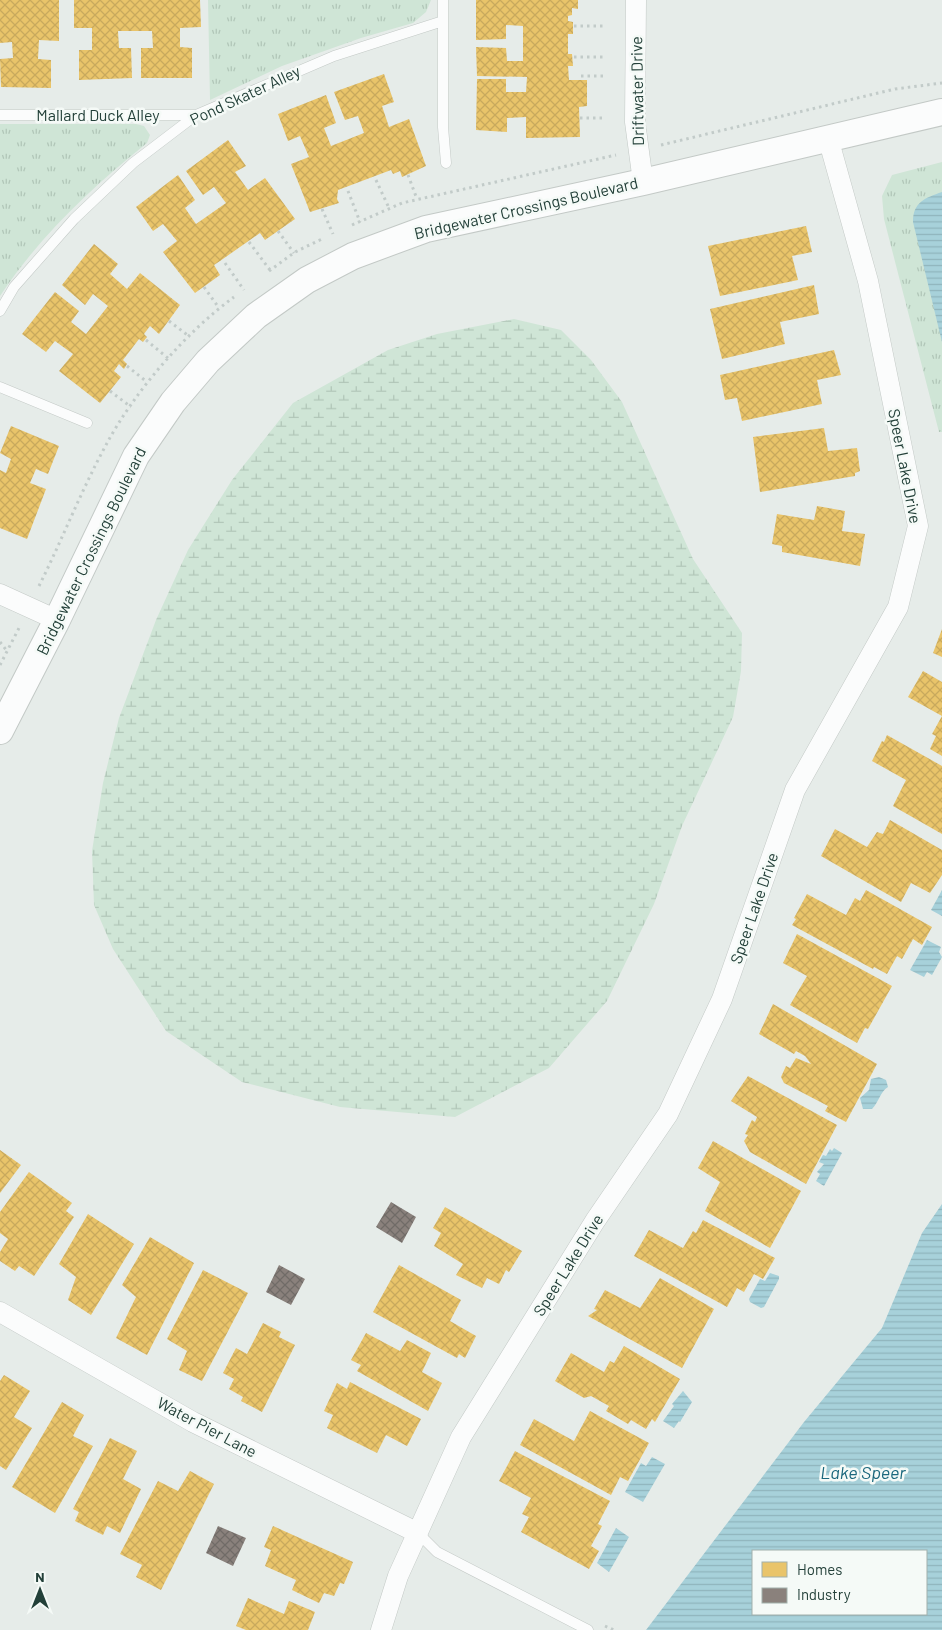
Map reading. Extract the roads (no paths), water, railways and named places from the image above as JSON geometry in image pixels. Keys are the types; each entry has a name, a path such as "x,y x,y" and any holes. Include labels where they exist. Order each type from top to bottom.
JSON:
{"street":[{"name":"Driftwater Drive","path":"636,0 635,122 637,150 643,182"},
{"name":"Bridgewater Crossings Boulevard","path":"0,731 57,620 136,456 178,395 208,361 256,316 307,280 346,259 426,229 643,182 942,112"},
{"name":"Speer Lake Drive","path":"381,1630 398,1576 461,1437 595,1221 668,1114 722,999 795,790 898,607 918,526 868,282 828,138"},
{"path":"0,594 57,620"},
{"name":"Water Pier Lane","path":"0,1312 193,1422 418,1533"}],"lane":[{"path":"442,0 442,127 446,163"},
{"name":"Pond Skater Alley","path":"0,311 14,287 74,219 133,163 196,115 340,53 442,21"},
{"name":"Mallard Duck Alley","path":"0,115 196,115"},
{"path":"0,386 87,423"},
{"path":"418,1533 437,1552 588,1630"}],"water":[{"path":"942,192 942,342 913,222 918,205 930,196"},
{"path":"942,890 942,916 931,910"},
{"path":"927,940 941,947 939,952 942,957 932,975 927,972 924,977 910,970"},
{"path":"879,1077 886,1080 888,1087 872,1109 863,1109 860,1098 869,1090 871,1079"},
{"path":"834,1148 842,1153 824,1186 816,1181 820,1174 817,1172 824,1164 819,1162 823,1155 826,1156 830,1149 832,1151"},
{"name":"Lake Speer","path":"942,1204 942,1630 646,1630 804,1422 882,1328 922,1233"},
{"path":"770,1273 779,1276 779,1279 764,1307 761,1308 750,1302 749,1299 760,1279 765,1281"},
{"path":"683,1391 692,1402 680,1422 674,1428 663,1421 674,1406 672,1404"},
{"path":"652,1457 665,1464 643,1502 625,1492 641,1463 646,1466"},
{"path":"616,1528 629,1537 609,1572 597,1563"}]}
